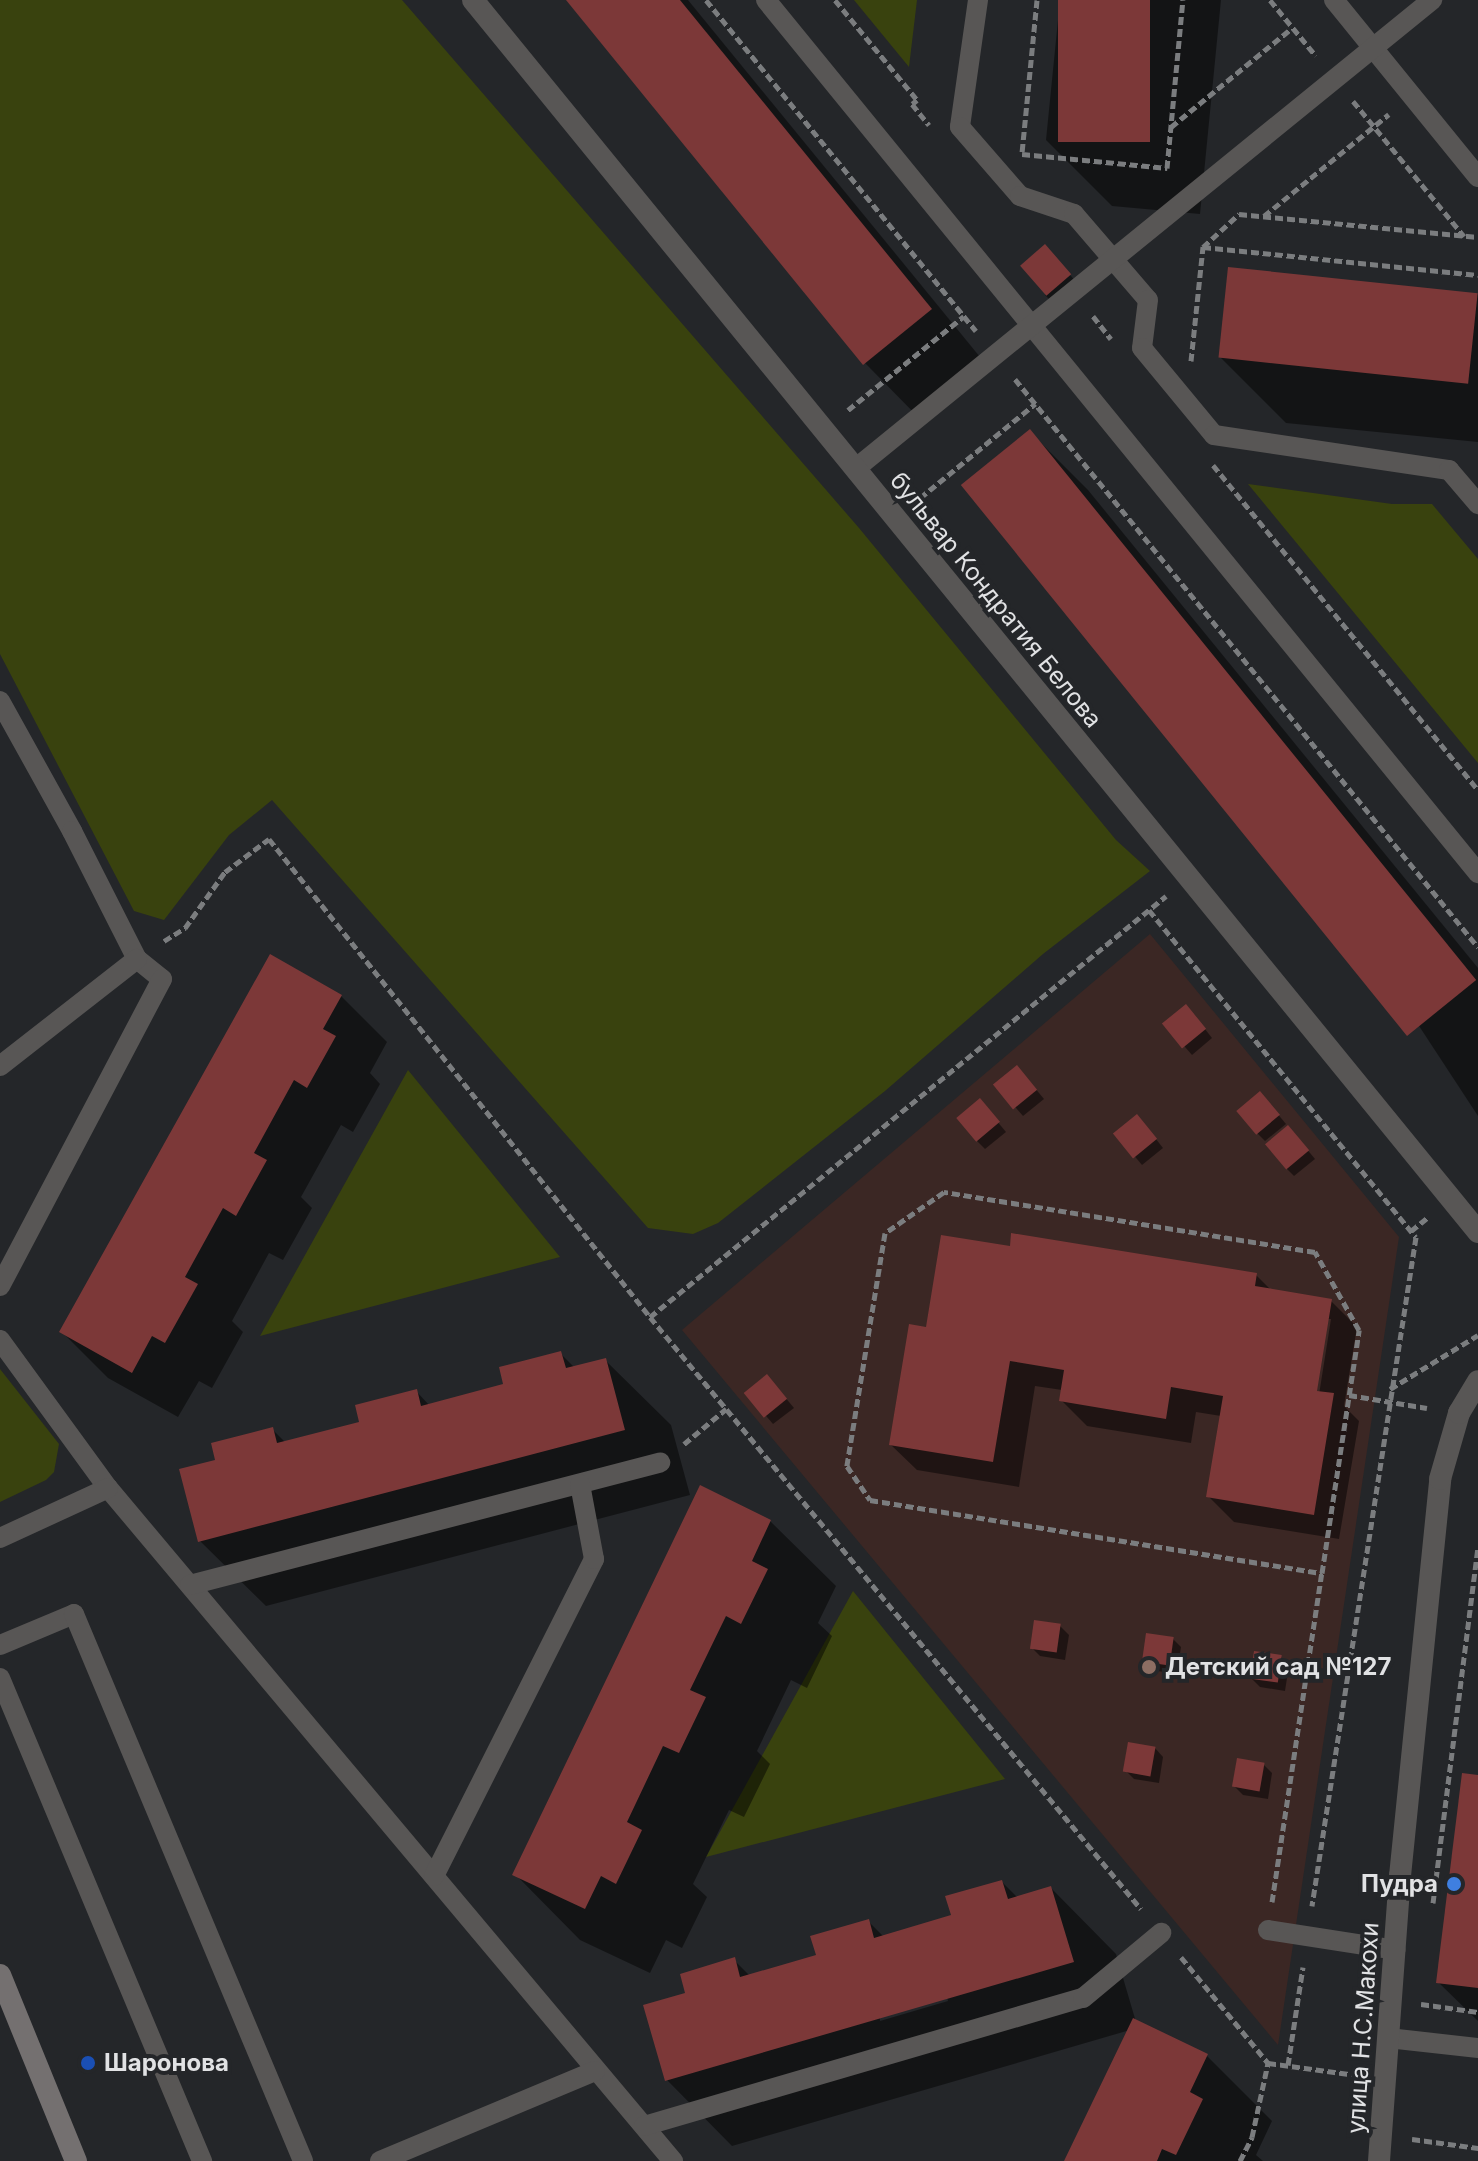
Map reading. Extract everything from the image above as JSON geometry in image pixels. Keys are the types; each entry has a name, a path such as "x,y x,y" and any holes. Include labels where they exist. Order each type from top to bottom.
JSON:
{"main road":[{"path":"0,1975 76,2161"}],"street":[{"name":"бульвар Кондратия Белова","path":"473,0 1478,1232"},
{"name":"улица Н.С.Макохи","path":"1379,2161 1395,1950 1440,1479 1459,1413 1478,1381"}],"lane":[{"path":"766,0 1478,873"},
{"path":"978,0 960,127 1020,196 1074,214 1148,300 1142,348 1214,435 1449,470 1478,504"},
{"path":"1334,0 1478,177"},
{"path":"855,469 1432,0"},
{"path":"0,701 72,831 137,959 162,979 0,1286"},
{"path":"0,1066 137,959"},
{"path":"0,1340 108,1488 673,2161"},
{"path":"190,1585 660,1463"},
{"path":"434,1876 594,1559 580,1484"},
{"path":"0,1538 108,1488"},
{"path":"0,1645 74,1614 297,2159"},
{"path":"0,1678 202,2161"},
{"path":"1268,1930 1395,1950"},
{"path":"644,2126 1083,1998 1161,1933"},
{"path":"1388,2038 1478,2048"},
{"path":"380,2161 595,2071"}],"path":[{"path":"706,0 1478,947"},
{"path":"835,0 917,100 912,104 930,126"},
{"path":"1037,0 1022,154 1167,168 1183,0"},
{"path":"1270,0 1464,236"},
{"path":"1171,127 1292,28"},
{"path":"1264,216 1411,95"},
{"path":"1191,361 1203,247 1239,214 1478,237"},
{"path":"1203,247 1478,275"},
{"path":"1074,291 1119,349"},
{"path":"848,410 964,316"},
{"path":"920,498 1035,404"},
{"path":"1208,459 1478,790"},
{"path":"137,959 185,928 225,872 269,839 650,1317 1268,2063 1385,2080"},
{"path":"650,1317 1189,878"},
{"path":"1149,910 1416,1237 1388,1402 1288,2065"},
{"path":"1268,1930 1359,1330 1315,1252 944,1192 885,1233 847,1466 870,1500 1322,1573"},
{"path":"1390,1390 1478,1335"},
{"path":"1349,1395 1459,1413"},
{"path":"660,1463 726,1409"},
{"path":"1432,1913 1478,1547"},
{"path":"1423,1990 1421,2006 1478,2012"},
{"path":"1240,2161 1252,2137 1268,2063"},
{"path":"1381,2136 1478,2148"}],"shaded area":[{"name":"Детский сад №127","path":"1150,934 1399,1237 1278,2045 682,1330"}],"green space":[{"path":"0,0 402,0 859,528 1116,840 1150,871 1043,954 885,1091 718,1223 693,1234 648,1228 272,800 229,835 164,920 134,911 0,654"},
{"path":"854,0 917,0 909,67"},
{"path":"1248,484 1392,504 1432,504 1478,559 1478,763"},
{"path":"408,1070 560,1257 260,1336"},
{"path":"0,1369 59,1444 54,1472 46,1480 0,1502"},
{"path":"853,1591 1005,1779 706,1857"}],"building":[{"path":"566,0 680,0 932,309 863,365"},
{"path":"1058,0 1150,0 1150,142 1058,142"},
{"path":"1045,244 1071,274 1046,296 1020,266"},
{"path":"1228,267 1478,293 1468,384 1218,358"},
{"path":"1030,429 1476,980 1407,1036 961,485"},
{"path":"270,954 342,995 323,1029 336,1036 307,1088 294,1080 254,1153 267,1160 236,1216 223,1208 185,1277 198,1284 165,1343 152,1336 132,1373 59,1332"},
{"path":"1186,1004 1206,1029 1182,1048 1162,1024"},
{"path":"1017,1065 1037,1090 1013,1109 993,1085"},
{"path":"1260,1091 1280,1115 1256,1135 1236,1111"},
{"path":"980,1098 1000,1122 976,1142 956,1118"},
{"path":"1137,1114 1157,1139 1133,1158 1113,1134"},
{"path":"1288,1125 1309,1150 1286,1170 1265,1144"},
{"path":"1011,1233 1257,1273 1255,1286 1332,1299 1317,1391 1334,1393 1314,1515 1206,1497 1223,1396 1171,1387 1166,1419 1059,1401 1064,1370 1010,1361 993,1462 889,1445 909,1324 926,1327 941,1235 1010,1246"},
{"path":"561,1351 566,1368 606,1358 625,1430 198,1542 179,1469 215,1460 211,1443 273,1427 277,1443 359,1422 355,1405 417,1389 421,1406 503,1384 499,1367"},
{"path":"767,1374 787,1399 764,1418 744,1393"},
{"path":"700,1485 771,1520 752,1561 768,1569 741,1624 726,1616 690,1690 706,1697 679,1753 663,1746 627,1822 642,1830 616,1884 601,1876 585,1909 512,1875"},
{"path":"1034,1620 1061,1624 1057,1652 1030,1649"},
{"path":"1146,1633 1174,1637 1170,1666 1142,1662"},
{"path":"1254,1651 1282,1655 1278,1683 1250,1679"},
{"path":"1128,1742 1156,1747 1150,1776 1123,1772"},
{"path":"1237,1758 1265,1763 1260,1791 1232,1787"},
{"path":"1462,1773 1478,1775 1478,1988 1436,1983"},
{"path":"1002,1880 1008,1899 1051,1886 1074,1962 665,2081 643,2005 685,1993 680,1974 735,1957 740,1977 816,1955 810,1936 869,1919 874,1938 951,1915 945,1896"},
{"path":"1133,2018 1208,2054 1190,2092 1203,2099 1176,2155 1162,2149 1157,2161 1064,2161"}],"place":[{"name":"Детский сад №127","path":"1149,1667"},
{"name":"Пудра","path":"1454,1884"},
{"name":"Шаронова","path":"88,2063"}]}
